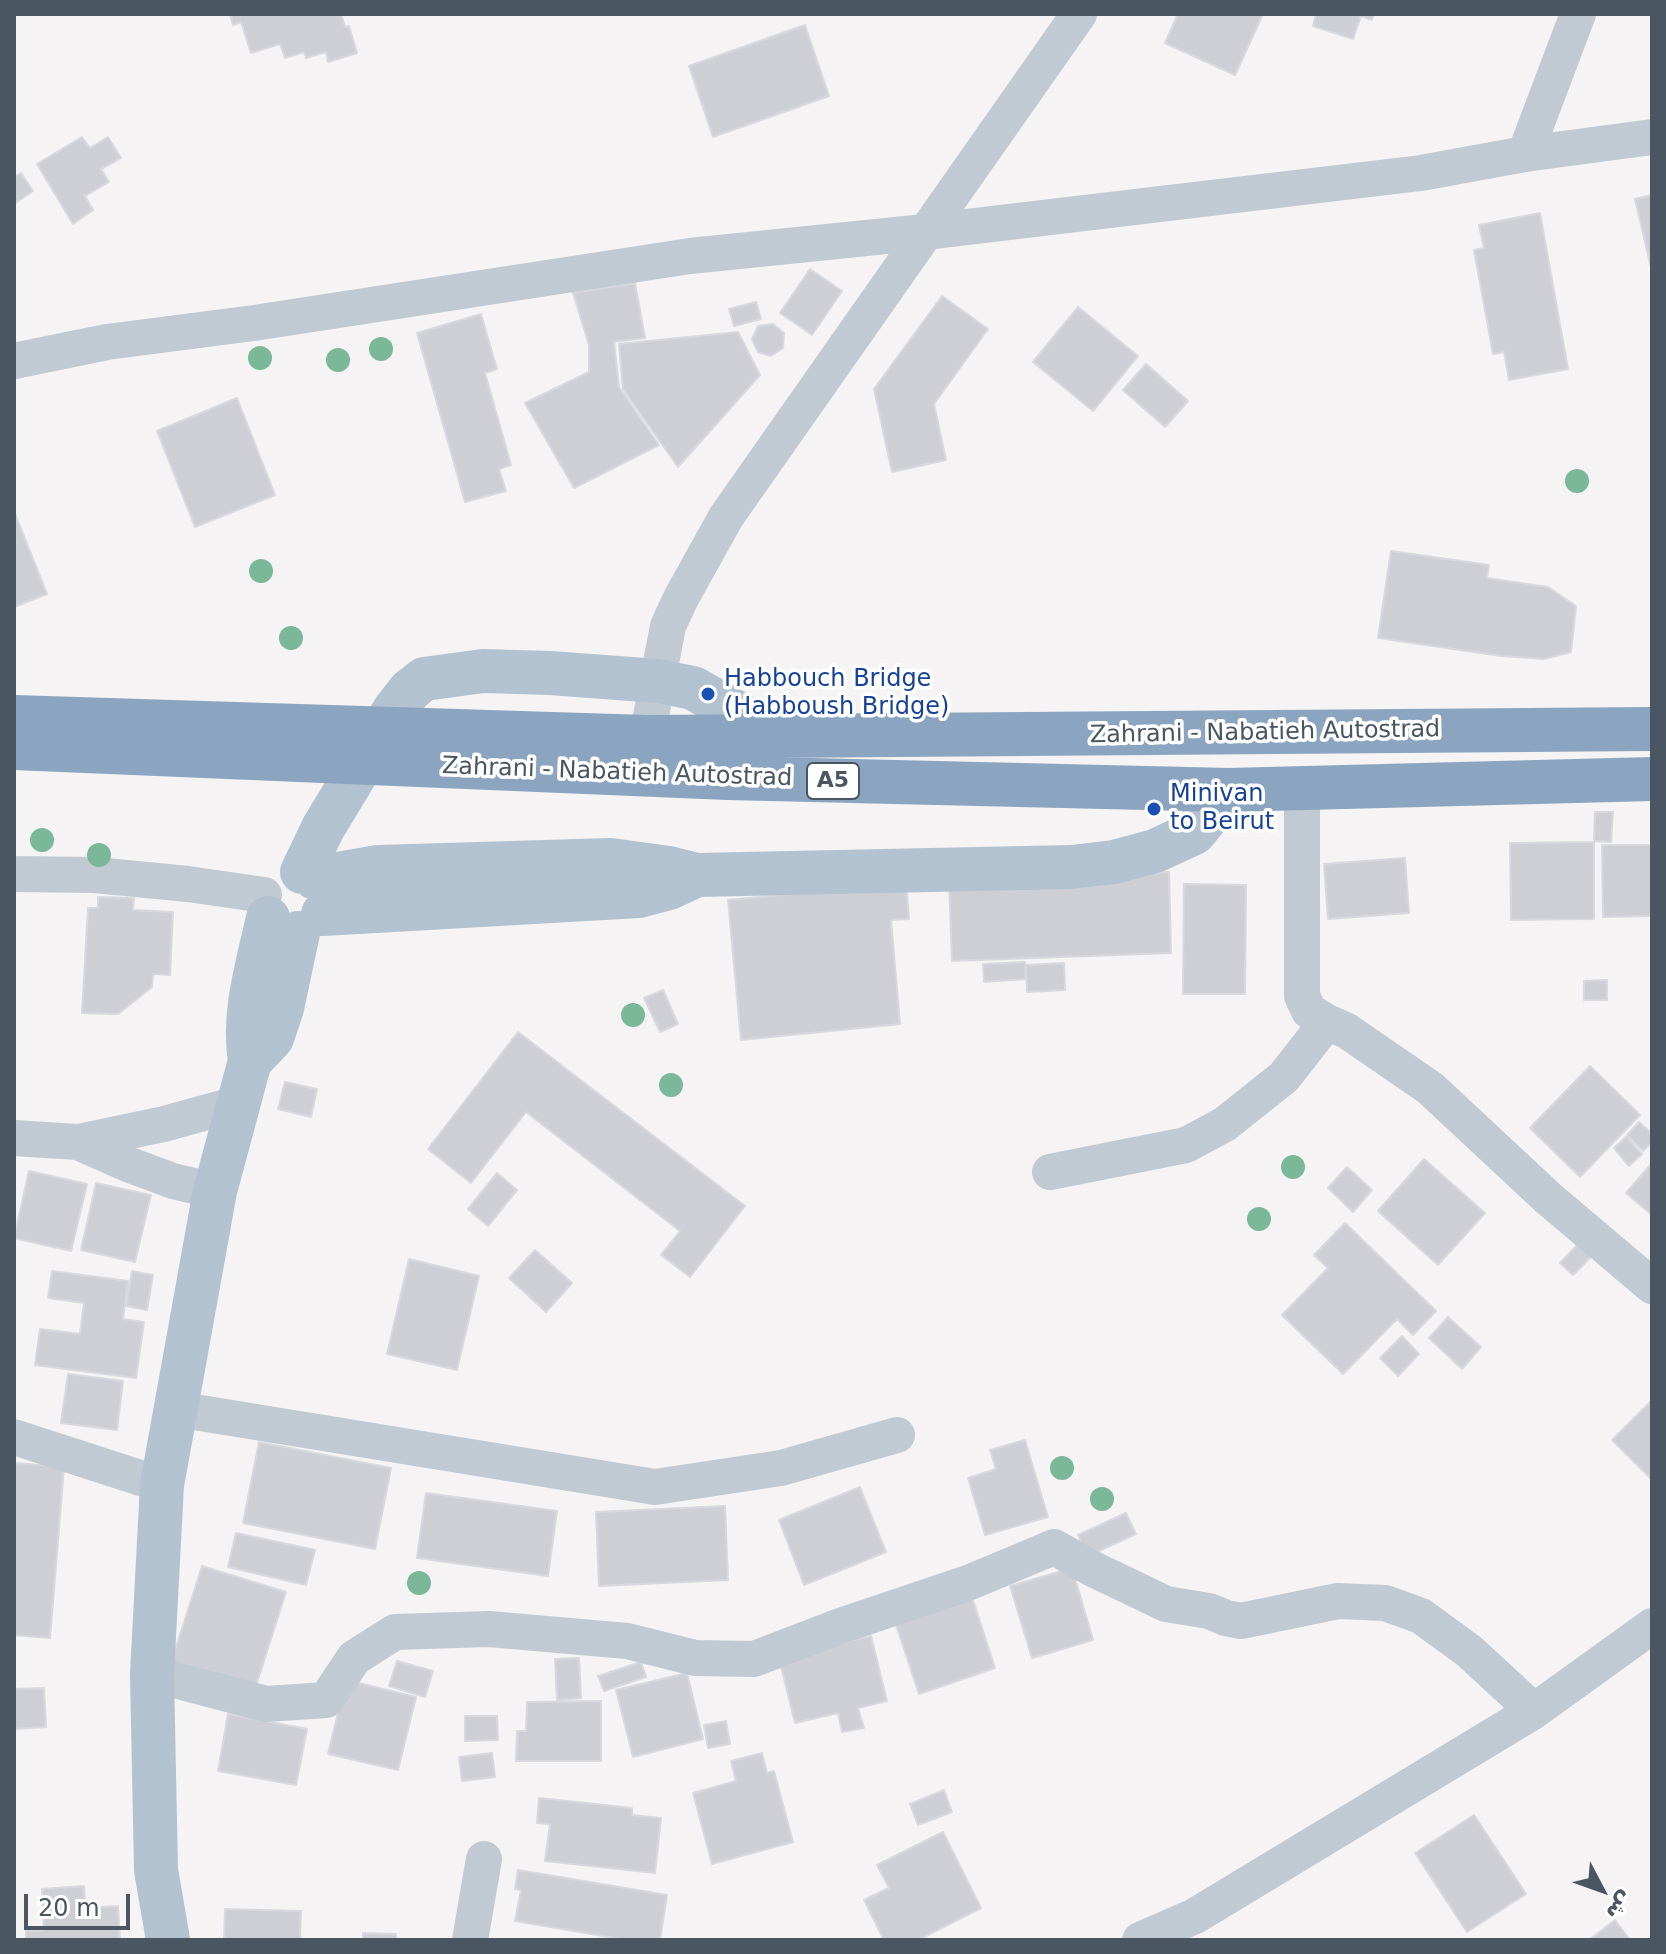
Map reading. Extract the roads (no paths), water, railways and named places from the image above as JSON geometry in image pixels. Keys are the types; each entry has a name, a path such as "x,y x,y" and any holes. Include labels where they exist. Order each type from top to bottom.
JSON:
{"highway":[{"name":"Zahrani - Nabatieh Autostrad","path":"14,717 647,737 1652,729"},
{"name":"Zahrani - Nabatieh Autostrad","path":"14,748 728,778 1229,790 1652,779"}],"main road":[{"path":"168,1940 156,1870 152,1674 162,1485 215,1191 250,1061 272,1038 282,1008 295,902 323,828 395,709 410,690 424,679 483,671 658,681 693,688 780,737"},
{"path":"295,902 378,867 611,860 697,875 1071,867 1114,862 1155,851 1194,833 1229,790"}],"street":[{"path":"647,737 668,626 726,517 1079,14"},
{"path":"1525,154 1578,14"},
{"path":"14,361 107,342 254,323 690,256 925,232 1405,175 1525,154 1652,137"},
{"path":"1302,788 1302,996 1309,1011 1347,1031 1430,1088 1548,1198 1652,1286"},
{"path":"14,874 95,875 188,884 295,902"},
{"path":"1050,1172 1186,1145 1225,1124 1284,1077 1327,1022"},
{"path":"14,1138 78,1142 164,1124 240,1103"},
{"path":"78,1142 173,1181 215,1191"},
{"path":"176,1409 655,1487 781,1468 897,1435"},
{"path":"14,1437 162,1485"},
{"path":"152,1674 266,1704 326,1700 354,1658 395,1632 489,1629 627,1641 695,1658 754,1659 968,1583 1054,1547 1166,1604 1209,1611 1241,1621 1338,1601 1385,1603 1421,1616 1469,1651 1534,1711"},
{"path":"1140,1940 1195,1916 1534,1711 1652,1626"},
{"path":"470,1940 484,1859"}],"place":[{"name":"Habbouch Bridge (Habboush Bridge)","path":"708,694"},
{"name":"Minivan to Beirut","path":"1154,809"}]}
